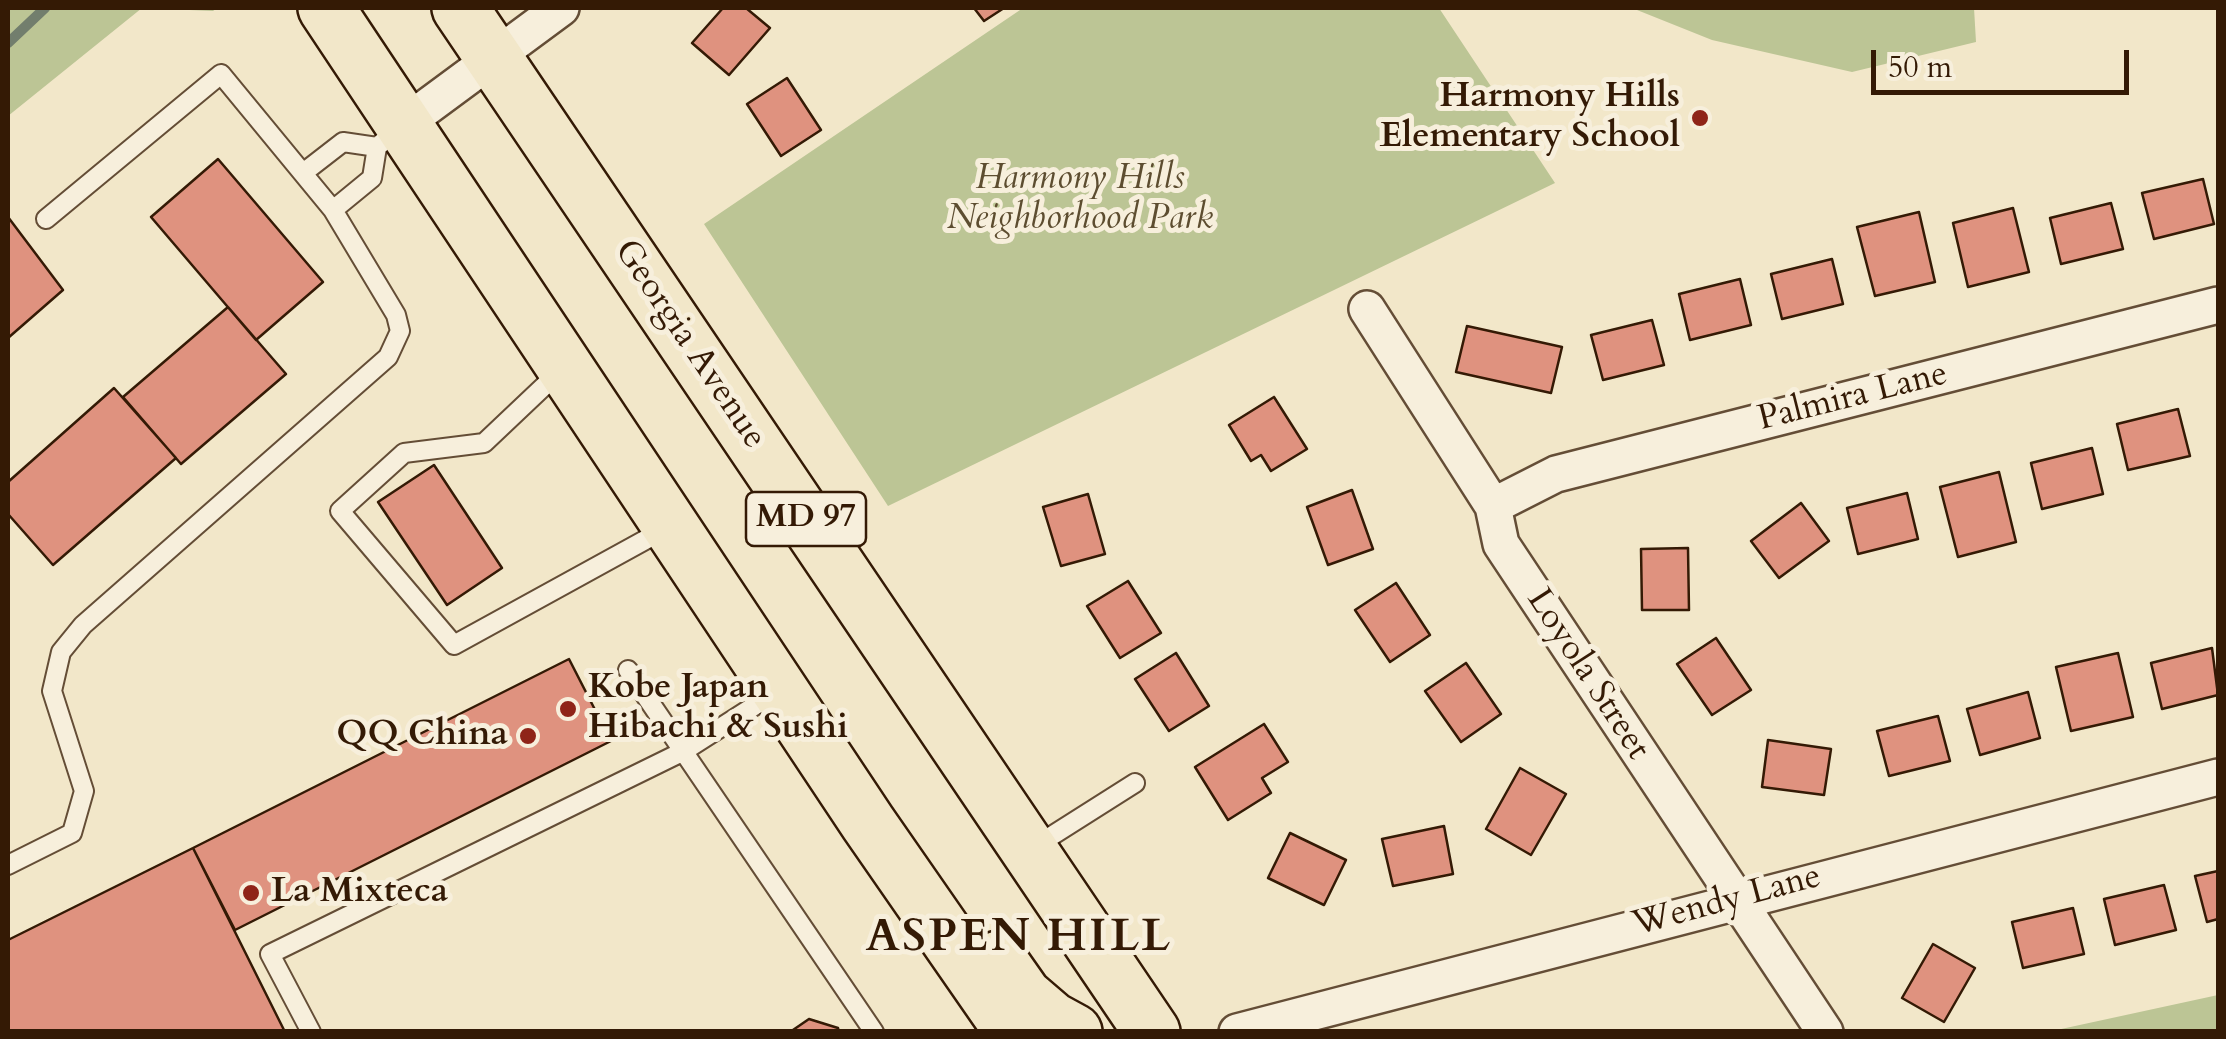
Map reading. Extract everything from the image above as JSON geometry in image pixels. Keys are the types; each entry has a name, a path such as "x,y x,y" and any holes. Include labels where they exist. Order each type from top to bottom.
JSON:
{"main road":[{"name":"MD 97","path":"326,8 390,136 563,368 1012,1032"},
{"name":"Georgia Avenue","path":"460,8 1152,1032"},
{"path":"838,778 878,792 1024,996 1052,1020 1074,1032"}],"street":[{"path":"390,136 492,55 560,8"},
{"name":"Palmira Lane","path":"1492,506 1556,474 2218,305"},
{"name":"Loyola Street","path":"1367,309 1492,506 1501,544 1825,1032"},
{"name":"Wendy Lane","path":"1238,1032 1734,899 2218,776"}],"lane":[{"path":"8,865 72,833 84,792 52,691 60,652 83,625 388,357 400,331 396,315 333,210 221,74 46,219"},
{"path":"303,173 343,142 390,136"},
{"path":"333,210 372,178 390,136"},
{"path":"563,368 484,442 404,454 340,511 454,645 670,526"},
{"path":"628,670 874,1032"},
{"path":"311,1032 270,954 684,751 780,690"},
{"path":"1028,851 1135,784"}],"green space":[{"path":"8,8 142,8 8,116"},
{"path":"142,8 217,8 213,11"},
{"name":"Harmony Hills Neighborhood Park","path":"1023,8 1439,8 1555,183 888,506 704,224"},
{"path":"1632,8 1974,8 1976,42 1852,72 1712,40"},
{"path":"2218,995 2218,1031 2052,1031"}],"building":[{"path":"723,8 746,8 770,28 729,75 692,43"},
{"path":"974,8 1004,8 984,21"},
{"path":"787,78 821,130 781,156 747,104"},
{"path":"218,159 323,282 256,340 151,217"},
{"path":"2203,179 2214,224 2154,239 2142,193"},
{"path":"2111,203 2123,249 2061,264 2050,218"},
{"path":"2013,208 2029,272 1968,287 1953,223"},
{"path":"1919,212 1935,282 1875,296 1857,227"},
{"path":"8,217 63,290 8,338"},
{"path":"1832,259 1843,304 1782,319 1771,274"},
{"path":"1740,279 1751,325 1690,340 1679,294"},
{"path":"228,307 286,374 181,464 123,397"},
{"path":"1652,320 1664,365 1603,380 1591,335"},
{"path":"1467,326 1562,347 1551,393 1456,372"},
{"path":"114,388 176,458 53,565 8,514 8,482"},
{"path":"1274,397 1307,449 1271,471 1261,455 1251,461 1229,425"},
{"path":"2178,409 2190,456 2128,470 2117,424"},
{"path":"2092,448 2103,494 2042,509 2031,463"},
{"path":"434,465 502,568 447,605 378,502"},
{"path":"1999,472 2016,542 1958,557 1940,487"},
{"path":"1352,490 1373,549 1328,565 1307,507"},
{"path":"1907,493 1918,539 1858,554 1847,508"},
{"path":"1088,494 1105,554 1061,566 1043,507"},
{"path":"1801,503 1829,541 1779,578 1751,541"},
{"path":"1688,548 1689,610 1642,610 1641,549"},
{"path":"1128,581 1161,633 1120,658 1087,606"},
{"path":"1396,583 1430,635 1390,662 1355,610"},
{"path":"1716,638 1751,690 1712,715 1677,664"},
{"path":"2212,648 2218,695 2162,709 2151,663"},
{"path":"1176,653 1209,706 1169,731 1135,679"},
{"path":"2118,653 2133,717 2071,731 2056,667"},
{"path":"569,659 611,741 235,930 193,848"},
{"path":"1466,663 1501,714 1461,742 1425,691"},
{"path":"2028,692 2040,738 1980,755 1967,709"},
{"path":"1938,716 1950,761 1889,776 1877,731"},
{"path":"1264,724 1288,762 1262,778 1271,793 1228,820 1195,767"},
{"path":"1768,740 1831,749 1824,795 1762,787"},
{"path":"1520,768 1566,794 1531,855 1486,829"},
{"path":"1444,826 1453,874 1393,886 1382,839"},
{"path":"1290,833 1346,860 1324,905 1268,878"},
{"path":"193,848 285,1032 8,1032 8,940"},
{"path":"2218,871 2218,919 2207,922 2195,876"},
{"path":"2164,885 2176,930 2115,945 2104,899"},
{"path":"2073,908 2084,954 2023,968 2012,922"},
{"path":"1933,944 1975,968 1944,1022 1902,998"},
{"path":"809,1019 838,1028 839,1032 790,1032"}],"waterway":[{"path":"8,43 45,8"}],"place":[{"name":"Harmony Hills Elementary School","path":"1700,118"},
{"name":"Kobe Japan Hibachi & Sushi","path":"568,709"},
{"name":"QQ China","path":"528,736"},
{"name":"La Mixteca","path":"251,893"}],"district":[{"name":"ASPEN HILL","path":"1019,940"}]}
